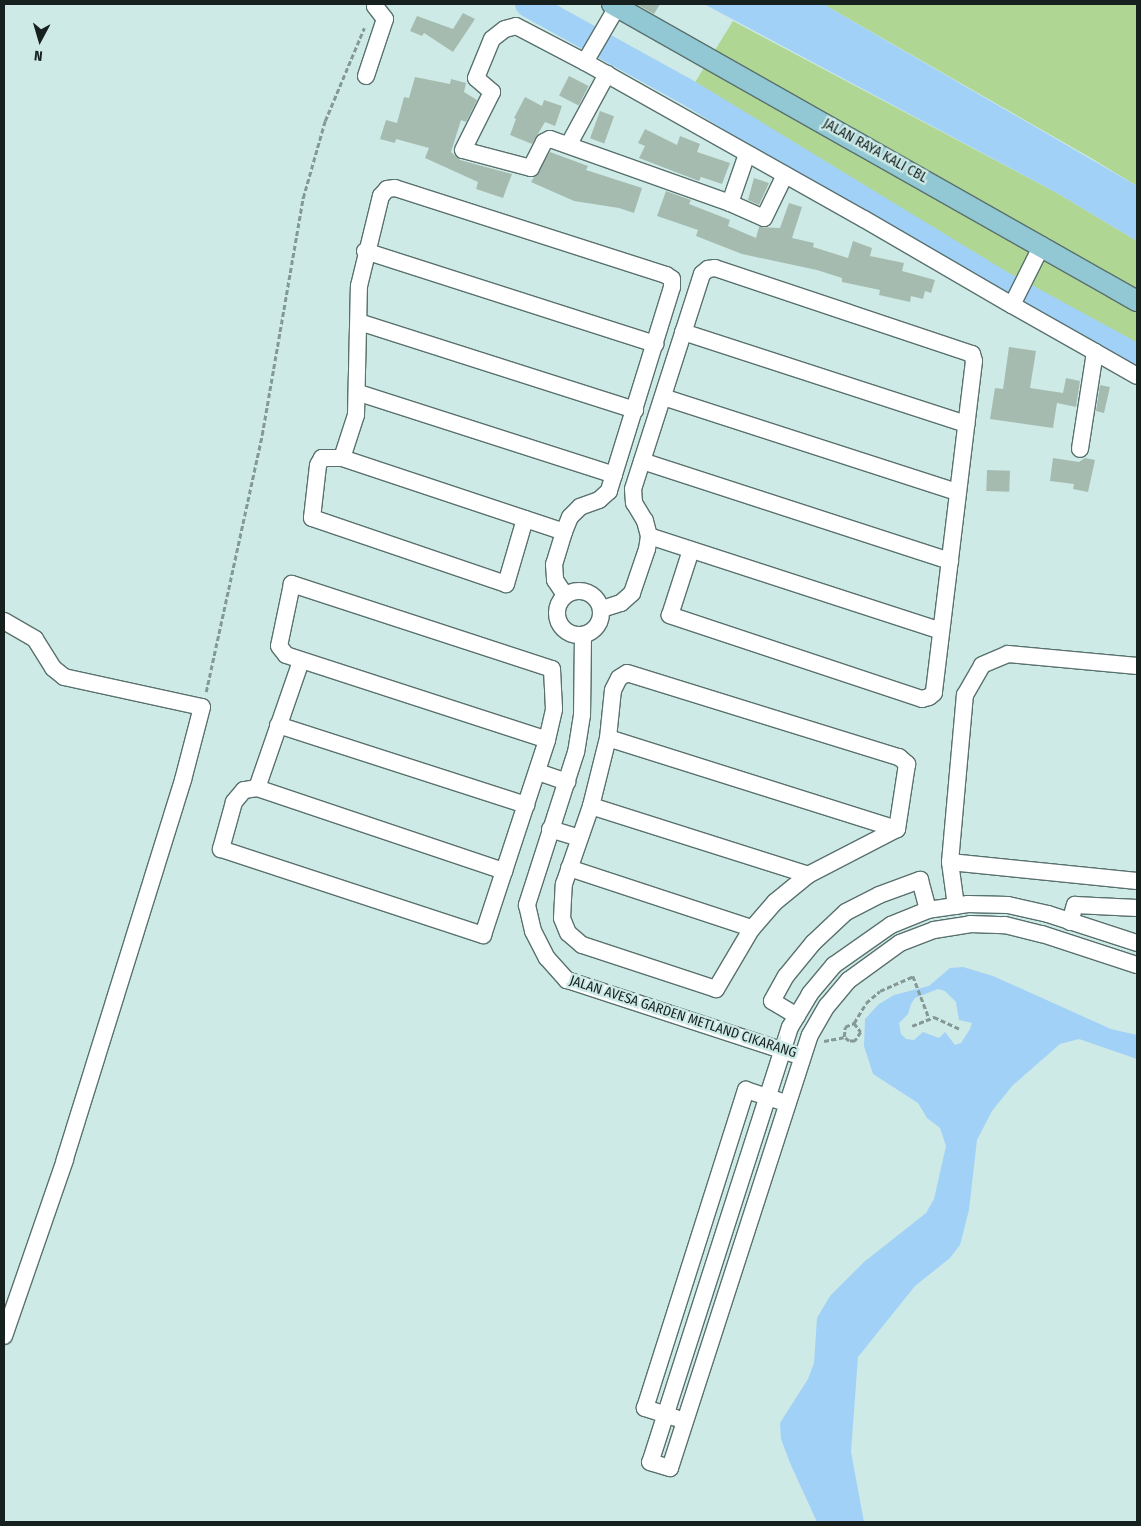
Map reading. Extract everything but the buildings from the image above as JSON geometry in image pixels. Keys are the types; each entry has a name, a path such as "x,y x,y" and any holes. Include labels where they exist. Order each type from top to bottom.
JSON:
{"main road":[{"name":"JALAN RAYA KALI CBL","path":"615,5 1042,245 1137,301"}],"street":[{"path":"586,59 615,5"},
{"path":"366,76 379,9"},
{"path":"785,175 764,218 730,203 628,169 569,144 546,141 531,168 463,150 492,92 476,78 492,39 505,29 516,26 586,59 607,74 1014,302 1137,376"},
{"path":"569,144 607,74"},
{"path":"730,203 748,154"},
{"path":"342,458 356,415 359,393 359,286 365,251 381,196 387,189 395,188 666,274 672,279 672,287 609,490 599,500 580,507 570,517 564,532 554,564 555,580 565,595"},
{"path":"1014,302 1042,245"},
{"path":"365,251 655,344"},
{"path":"602,609 621,603 632,593 648,536 645,521 634,503 633,489 702,274 715,268 967,350 974,361 934,693 922,698 670,615 691,550"},
{"path":"359,322 635,410"},
{"path":"683,332 966,424"},
{"path":"1080,449 1095,352"},
{"path":"359,393 614,475"},
{"path":"663,397 958,492"},
{"path":"526,520 506,584 319,523 312,518 310,511 318,465 322,458 342,458 564,532"},
{"path":"642,461 950,561"},
{"path":"648,536 941,631"},
{"path":"504,871 257,788 244,790 234,802 221,849 483,935 547,740 554,709 552,669 292,584 279,646 286,655 547,740"},
{"path":"576,590 588,592 597,599 602,609 600,621 593,630 583,635 571,634 562,627 557,616 558,604 565,595 576,590"},
{"path":"4,621 35,639 53,668 64,677 202,708 182,780 65,1160 4,1336"},
{"name":"JALAN AVESA GARDEN METLAND CIKARANG","path":"583,635 582,715 576,752 527,904 533,931 547,958 567,980 803,1057"},
{"path":"956,906 950,862 965,694 982,665 1008,654 1137,666"},
{"path":"257,788 301,661"},
{"path":"628,674 899,758 907,764 897,829 808,875 775,902 752,928 716,989 582,946 568,932 562,918 561,900 569,868 591,806 608,738 613,690 619,678 628,674"},
{"path":"278,725 526,805"},
{"path":"608,738 897,829"},
{"path":"538,772 567,782"},
{"path":"591,806 808,875"},
{"path":"550,829 579,838"},
{"path":"950,862 1137,881"},
{"path":"569,868 752,928"},
{"path":"797,1016 772,1002 786,976 813,943 846,912 879,895 920,880 928,910"},
{"path":"1137,943 1008,905 956,906 928,910 890,925 860,944 834,965 797,1016 784,1050 650,1462 670,1468 810,1035 827,1006 849,980 900,943 934,930 970,924 1005,925 1137,965"},
{"path":"1070,922 1075,905 1137,908"},
{"path":"685,1421 644,1408 746,1090 788,1104"}],"path":[{"path":"202,708 218,650 262,435 303,198 325,121 379,9"},
{"path":"854,1023 862,1032 855,1041 849,1041 843,1032 844,1027 854,1023 866,1003 880,991 913,976 929,1018"},
{"path":"912,1026 934,1017 960,1029"}],"green space":[{"path":"823,4 1137,4 1137,186 1091,158"},
{"path":"733,21 1057,193 1137,241 1137,348 689,92"}],"water":[{"path":"704,4 823,4 1137,186 1137,241 1057,193"},
{"path":"963,967 993,976 1111,1029 1137,1035 1137,1059 1079,1039 1060,1044 1013,1085 992,1111 977,1140 969,1210 960,1245 950,1258 915,1286 858,1357 851,1452 864,1522 817,1522 781,1439 780,1423 808,1379 814,1363 817,1318 830,1296 864,1262 926,1213 934,1199 946,1146 940,1128 927,1118 918,1103 873,1074 864,1046 865,1019 879,1004 894,995 929,986 950,968","holes":["938,989 945,991 956,1002 959,1020 972,1023 961,1043 955,1045 945,1032 939,1038 923,1032 914,1040 906,1039 901,1034 899,1023 908,1014 915,998"]}],"waterway":[{"path":"528,4 684,90 995,280 1137,357"}]}
